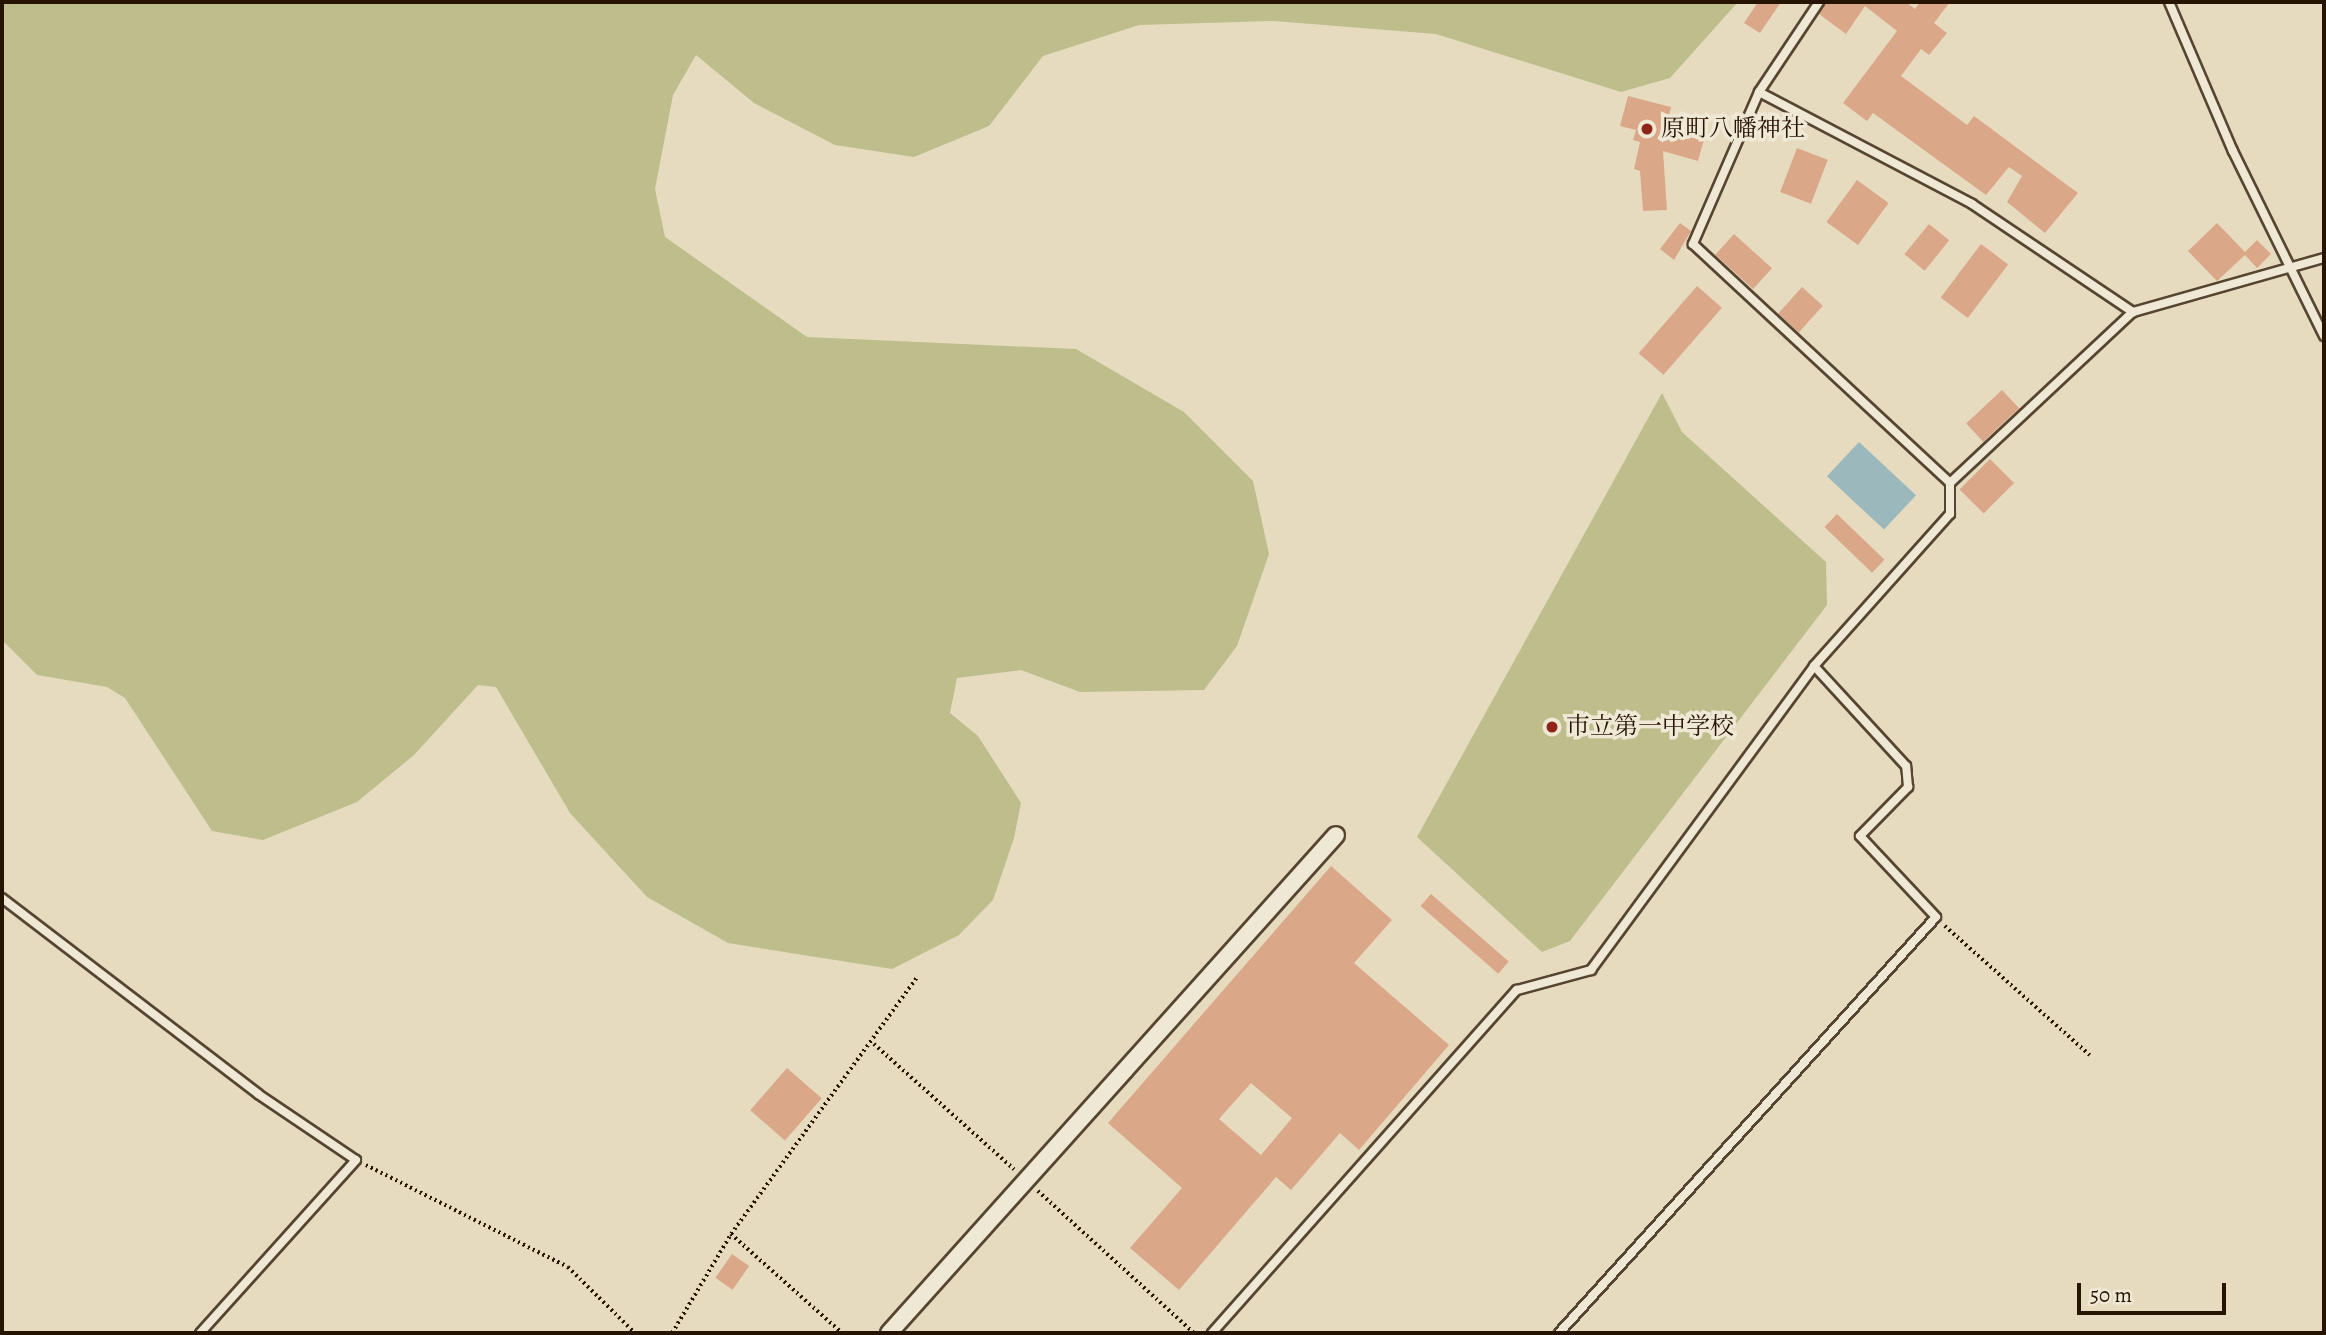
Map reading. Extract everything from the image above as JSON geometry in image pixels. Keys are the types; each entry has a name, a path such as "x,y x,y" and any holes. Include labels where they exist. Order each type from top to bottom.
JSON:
{"street":[{"path":"889,1333 1336,835"}],"lane":[{"path":"1819,2 1759,92 1693,244 1950,483"},
{"path":"2169,2 2289,268 2324,336"},
{"path":"1759,92 1972,204 2133,312"},
{"path":"1212,1333 1517,990 1591,970 1814,666 1950,514 1950,483 2133,312 2324,258"},
{"path":"1559,1333 1936,917 1860,836 1908,788 1906,766 1814,666"},
{"path":"2,898 258,1094 356,1160 200,1333"}],"path":[{"path":"1936,917 2090,1055"},
{"path":"672,1333 732,1234 874,1044 917,977"},
{"path":"874,1044 1194,1333"},
{"path":"356,1160 568,1267 635,1333"},
{"path":"732,1234 842,1333"}],"green space":[{"path":"2,2 1738,2 1670,78 1621,92 1436,34 1274,21 1139,25 1043,56 989,126 914,157 835,145 754,103 696,55 673,95 655,189 665,237 807,337 1076,349 1184,412 1253,481 1269,554 1237,646 1204,690 1080,692 1021,670 957,678 950,713 978,736 1021,803 1014,838 993,900 959,935 892,969 728,943 647,897 570,813 496,687 478,685 414,755 357,802 263,840 212,831 125,698 107,687 37,675 2,640"},
{"path":"1662,393 1682,432 1826,562 1827,605 1570,941 1542,952 1417,837"}],"water":[{"path":"1859,442 1916,495 1884,530 1827,476"}],"building":[{"path":"1758,2 1781,2 1760,33 1744,23"},
{"path":"1825,2 1906,2 1915,9 1920,2 1950,2 1934,23 1947,33 1929,55 1921,49 1901,76 1967,125 1974,116 2078,193 2045,233 2007,202 2022,176 2009,167 1986,195 1873,113 1867,121 1843,103 1897,31 1865,6 1846,34 1819,14"},
{"path":"1628,96 1671,107 1667,125 1705,136 1698,161 1663,151 1667,210 1643,211 1640,171 1634,169 1640,142 1633,140 1636,130 1620,126"},
{"path":"1797,148 1828,160 1811,204 1780,192"},
{"path":"1857,180 1889,203 1858,245 1826,222"},
{"path":"1680,223 1691,231 1674,260 1660,249"},
{"path":"2217,223 2245,252 2257,240 2271,254 2257,268 2245,255 2217,281 2188,251"},
{"path":"1929,224 1949,240 1925,271 1904,254"},
{"path":"1734,234 1772,268 1753,289 1715,255"},
{"path":"1981,244 2008,264 1968,318 1941,298"},
{"path":"1697,286 1722,308 1664,375 1639,353"},
{"path":"1802,287 1823,306 1799,332 1778,314"},
{"path":"2002,390 2019,408 1983,442 1966,423"},
{"path":"1990,459 2014,483 1984,513 1960,489"},
{"path":"1837,514 1884,560 1872,573 1824,527"},
{"path":"1331,866 1392,920 1354,963 1449,1045 1359,1150 1340,1133 1291,1190 1276,1177 1179,1290 1130,1248 1182,1188 1108,1123","holes":["1251,1083 1292,1118 1261,1155 1219,1119"]},
{"path":"1431,894 1509,962 1498,974 1421,906"},
{"path":"787,1068 822,1098 785,1140 750,1110"},
{"path":"732,1254 749,1266 733,1290 715,1278"}],"place":[{"name":"原町八幡神社","path":"1647,129"},
{"name":"市立第一中学校","path":"1552,727"}]}
